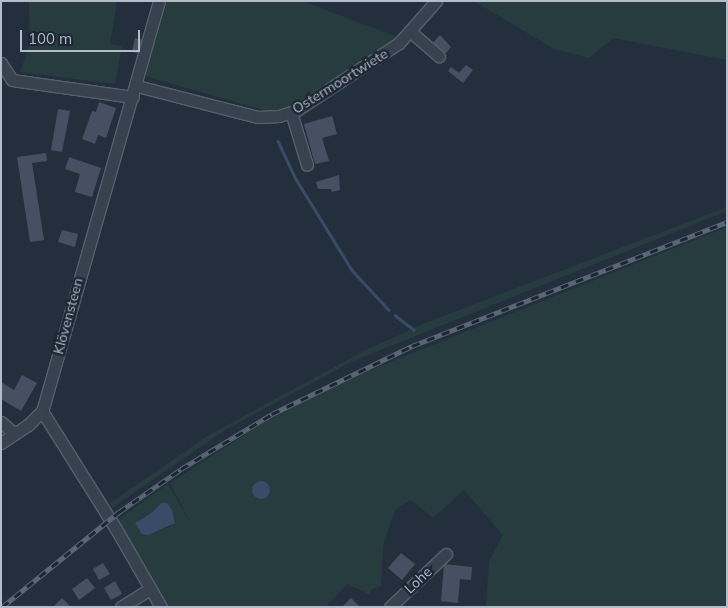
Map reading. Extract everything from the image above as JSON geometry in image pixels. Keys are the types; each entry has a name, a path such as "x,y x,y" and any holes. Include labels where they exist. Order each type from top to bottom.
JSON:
{"street":[{"name":"Klövensteen","path":"42,411 94,224 135,92 159,1"},
{"name":"Ostermoortwiete","path":"1,63 12,80 135,92 258,117 291,112 362,70 411,32 436,1"},
{"path":"411,32 439,56"},
{"path":"291,112 307,165"},
{"path":"1,443 42,411 161,607"},
{"path":"1,422 14,434"},
{"name":"Lohe","path":"390,607 446,554"},
{"path":"121,607 150,589"}],"green space":[{"path":"29,1 117,1 110,44 122,46 115,84 20,72 30,44"},
{"path":"167,1 302,1 400,38 287,110 274,113 145,76"},
{"path":"474,1 727,1 727,60 613,38 589,58 554,49"},
{"path":"727,207 727,211 353,361 225,430 112,508 110,503 209,435 364,351 423,324"},
{"path":"727,227 727,607 486,607 489,561 503,535 464,490 433,518 411,500 396,509 384,541 381,586 372,589 369,594 347,584 326,607 165,607 116,521 168,484 191,524 170,483 274,416 350,378","holes":["160,503 171,526 158,531 139,519 151,513"]}],"water":[{"path":"257,481 265,481 270,486 268,497 257,499 252,494 252,486"},
{"path":"161,503 167,503 172,510 175,523 148,535 142,534 135,523 151,513"}],"building":[{"path":"440,35 451,47 446,53 431,45"},
{"path":"135,38 144,40 141,54 132,52"},
{"path":"466,65 473,70 463,83 448,71 451,67 459,73"},
{"path":"99,102 116,108 106,138 98,135 95,144 82,139 92,111 96,112"},
{"path":"58,109 70,111 62,152 51,150"},
{"path":"332,116 337,134 322,138 329,161 315,164 304,124"},
{"path":"46,153 47,161 32,163 44,240 30,242 17,157"},
{"path":"69,157 101,168 92,197 75,192 80,174 65,169"},
{"path":"339,175 340,190 332,192 331,189 318,189 316,182"},
{"path":"62,230 78,234 75,247 58,242"},
{"path":"22,375 37,383 21,411 1,399 1,382 14,390"},
{"path":"401,553 415,564 402,580 388,568"},
{"path":"103,563 110,574 99,580 93,569"},
{"path":"444,564 472,567 471,580 460,579 458,603 441,601"},
{"path":"87,578 95,588 79,600 72,589"},
{"path":"115,581 122,594 111,600 104,588"},
{"path":"62,598 71,607 53,607"},
{"path":"351,598 360,607 342,607"}],"waterway":[{"path":"278,141 296,179 352,270 389,310"},
{"path":"395,315 414,330"}],"railway":[{"path":"2,607 119,512 181,469 272,414 412,346 727,222"}]}
